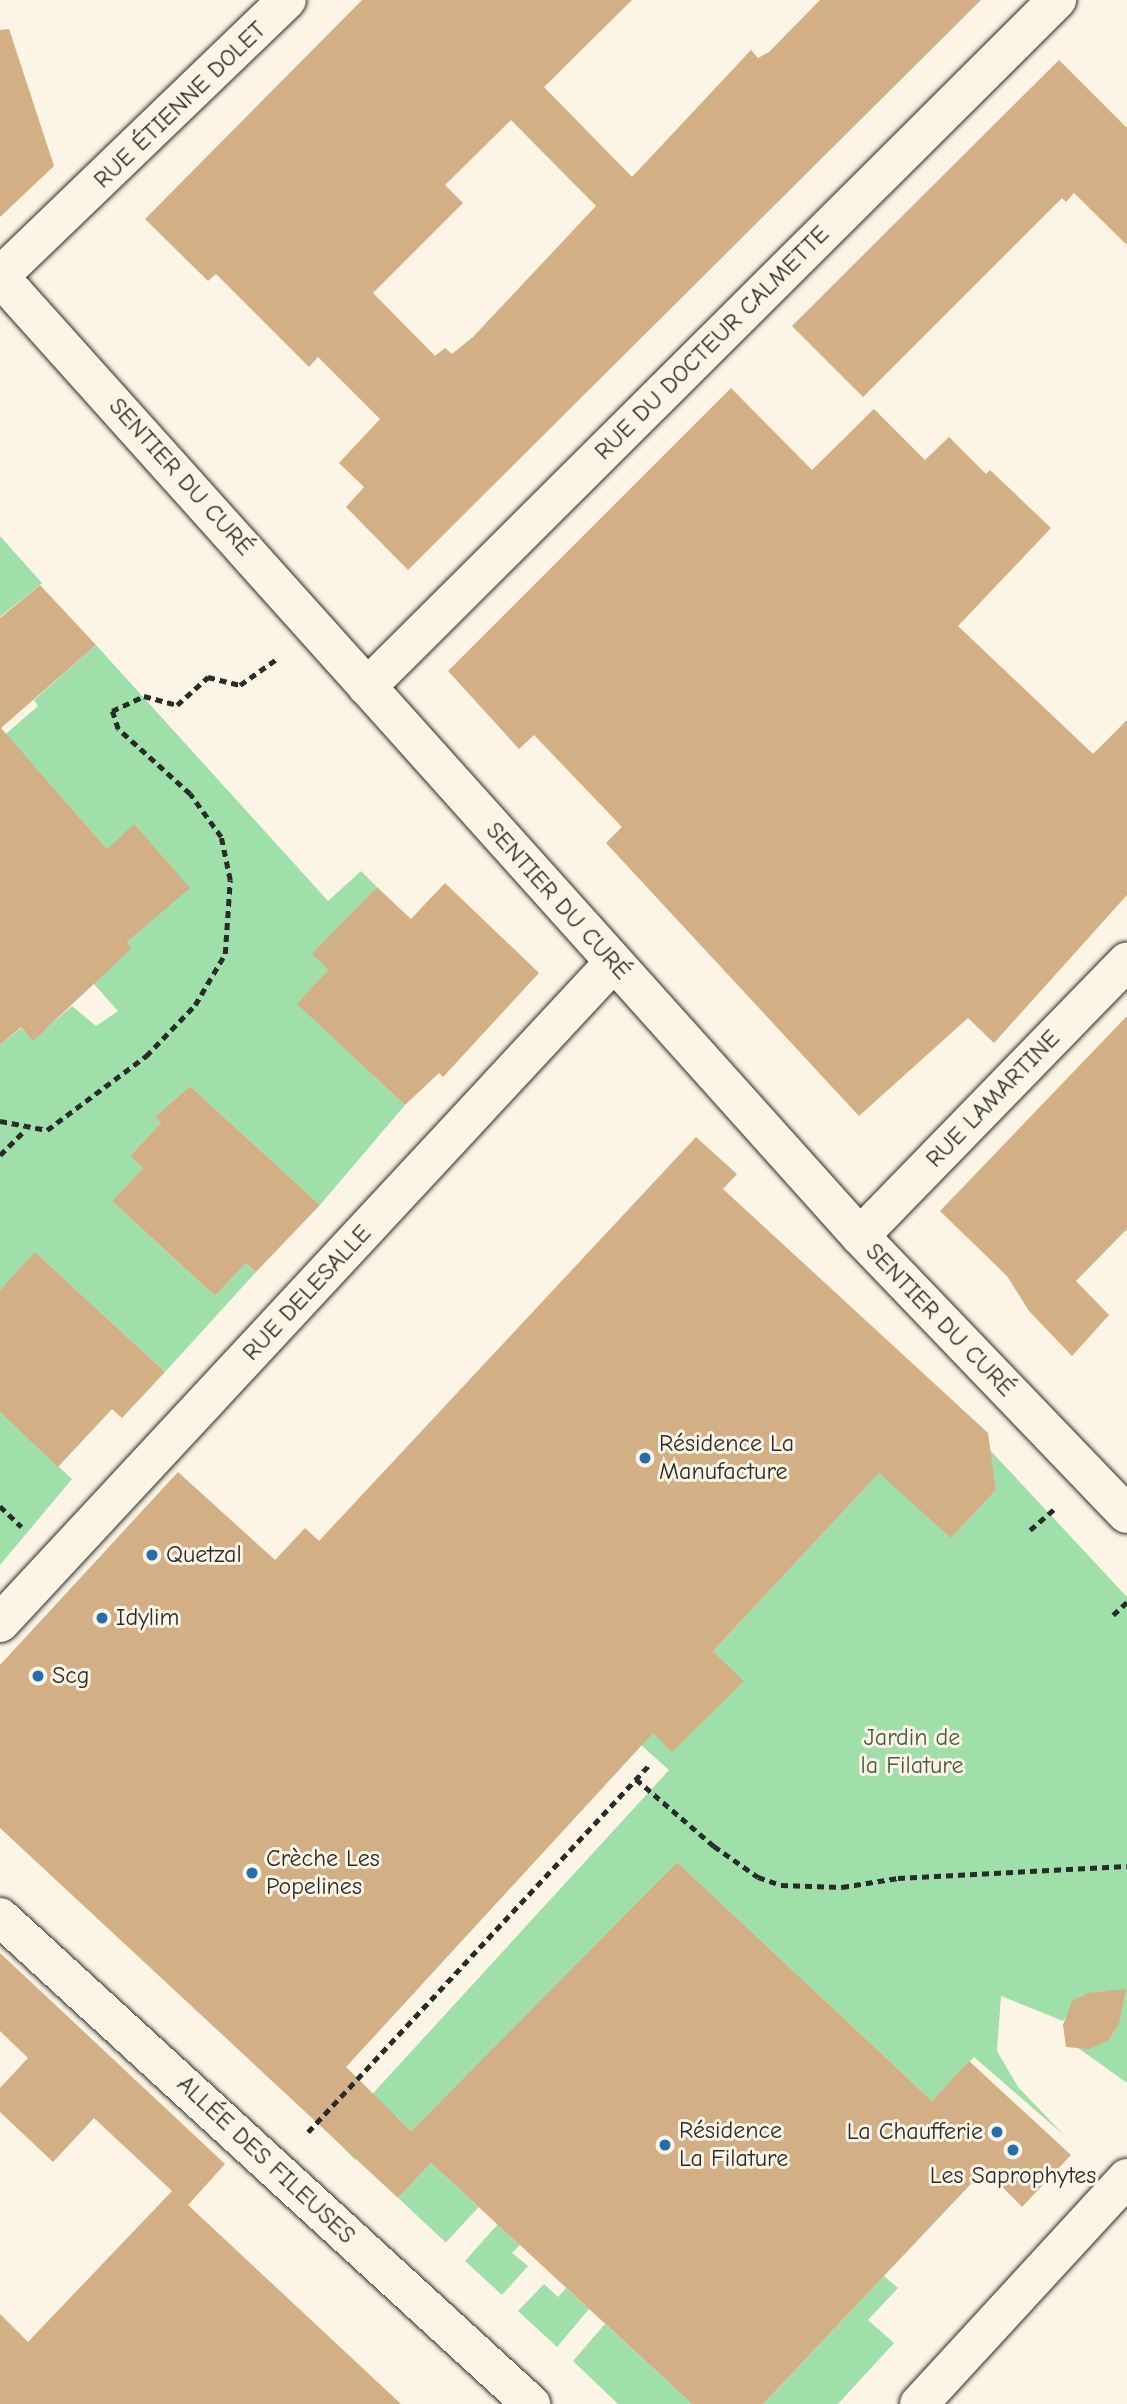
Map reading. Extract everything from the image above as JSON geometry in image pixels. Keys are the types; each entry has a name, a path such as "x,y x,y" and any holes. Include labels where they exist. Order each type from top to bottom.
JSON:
{"street":[{"name":"RUE ÉTIENNE DOLET","path":"0,276 288,0"},
{"name":"RUE DU DOCTEUR CALMETTE","path":"367,687 1057,0"},
{"name":"SENTIER DU CURÉ","path":"0,276 612,963 860,1236 1127,1514"},
{"name":"RUE LAMARTINE","path":"860,1236 1127,961"},
{"name":"RUE DELESALLE","path":"0,1623 612,963"},
{"name":"ALLÉE DES FILEUSES","path":"0,1917 531,2404"},
{"path":"919,2404 1127,2178"}],"path":[{"path":"0,1121 25,1130 47,1130 146,1056 195,1005 225,954 230,880 221,837 190,794 118,729 112,711 144,696 177,705 208,677 240,685 262,670"},
{"path":"0,1155 25,1130"},
{"path":"1030,1530 1055,1508"},
{"path":"1113,1615 1127,1602"},
{"path":"274,2168 649,1765"},
{"path":"636,1779 714,1846 758,1877 780,1885 842,1887 898,1878 1127,1867"}],"green space":[{"path":"0,536 42,583 0,617"},
{"path":"96,645 328,901 361,871 377,887 313,954 328,970 298,1004 405,1105 320,1205 190,1086 155,1117 161,1123 130,1156 143,1168 112,1201 215,1296 246,1263 256,1272 165,1372 36,1253 0,1290 0,1045 21,1028 33,1040 72,1006 96,1026 118,1011 93,983 132,948 127,942 189,888 134,825 107,849 35,767 0,739 38,706 34,700"},
{"name":"Jardin de la Filature","path":"946,1401 951,1538 996,1490 990,1450 1127,1597 1127,2083 1078,2048 1109,2040 1119,2024 1121,1997 1105,1991 1081,1996 1063,2021 1001,1996 997,2051 1018,2087 1065,2136 974,2057 932,2101 677,1862 411,2131 396,2116 355,2160 333,2137 669,1770 641,1745 651,1733 744,1681 713,1651"},
{"path":"0,1412 72,1479 0,1565"},
{"path":"431,2163 479,2207 446,2242 398,2198"},
{"path":"498,2224 520,2245 512,2253 528,2266 502,2295 465,2261"},
{"path":"884,2276 898,2288 868,2320 894,2343 838,2404 763,2404"},
{"path":"544,2284 558,2297 566,2288 589,2309 557,2347 518,2311"},
{"path":"605,2324 692,2404 618,2404 573,2361"}],"building":[{"path":"362,0 632,0 544,87 632,177 751,50 758,58 769,52 820,0 981,0 408,570 346,507 364,487 339,463 380,419 318,357 309,367 216,274 208,281 145,219","holes":["511,120 596,206 473,337 452,354 445,348 435,356 373,293 463,203 445,185"]},
{"path":"9,29 54,166 0,217 0,30"},
{"path":"1059,60 1127,128 1127,245 1074,193 1066,202 1062,198 863,397 792,326"},
{"path":"731,388 812,470 874,409 925,460 949,437 986,474 990,470 1051,528 958,626 1093,754 1127,720 1127,895 994,1043 968,1018 859,1116 606,843 622,827 534,735 519,749 448,671"},
{"path":"40,585 96,645 1,728 107,849 134,824 190,888 127,942 132,948 33,1041 21,1027 0,1045 0,618"},
{"path":"445,883 539,973 443,1077 439,1073 405,1105 297,1004 328,970 312,954 377,887 411,919"},
{"path":"1127,1016 1127,1229 1076,1281 1109,1315 1072,1356 1029,1311 1007,1276 940,1211"},
{"path":"190,1086 320,1205 256,1272 246,1263 215,1296 112,1201 143,1168 130,1156 161,1123 155,1117"},
{"path":"696,1137 737,1174 723,1189 988,1433 996,1490 951,1538 879,1473 713,1651 744,1681 672,1752 653,1733 346,2067 411,2131 677,1862 932,2101 969,2061 1071,2155 1022,2207 985,2169 763,2404 692,2404 431,2163 398,2198 0,1828 0,1665 178,1472 275,1560 305,1528 319,1541"},
{"path":"35,1252 165,1372 122,1418 112,1409 58,1467 0,1412 0,1290"},
{"path":"0,1953 225,2164 188,2205 401,2404 0,2404 0,2314 28,2342 172,2191 94,2118 53,2162 0,2112 0,2088 28,2058 0,2031"},
{"path":"1126,1989 1119,2024 1109,2040 1089,2049 1066,2047 1063,2025 1072,2001 1088,1993"}],"place":[{"name":"Résidence La Manufacture","path":"645,1458"},
{"name":"Quetzal","path":"152,1555"},
{"name":"Idylim","path":"102,1618"},
{"name":"Scg","path":"38,1676"},
{"name":"Crèche Les Popelines","path":"252,1873"},
{"name":"La Chaufferie","path":"997,2132"},
{"name":"Résidence La Filature","path":"665,2145"},
{"name":"Les Saprophytes","path":"1013,2150"}]}
